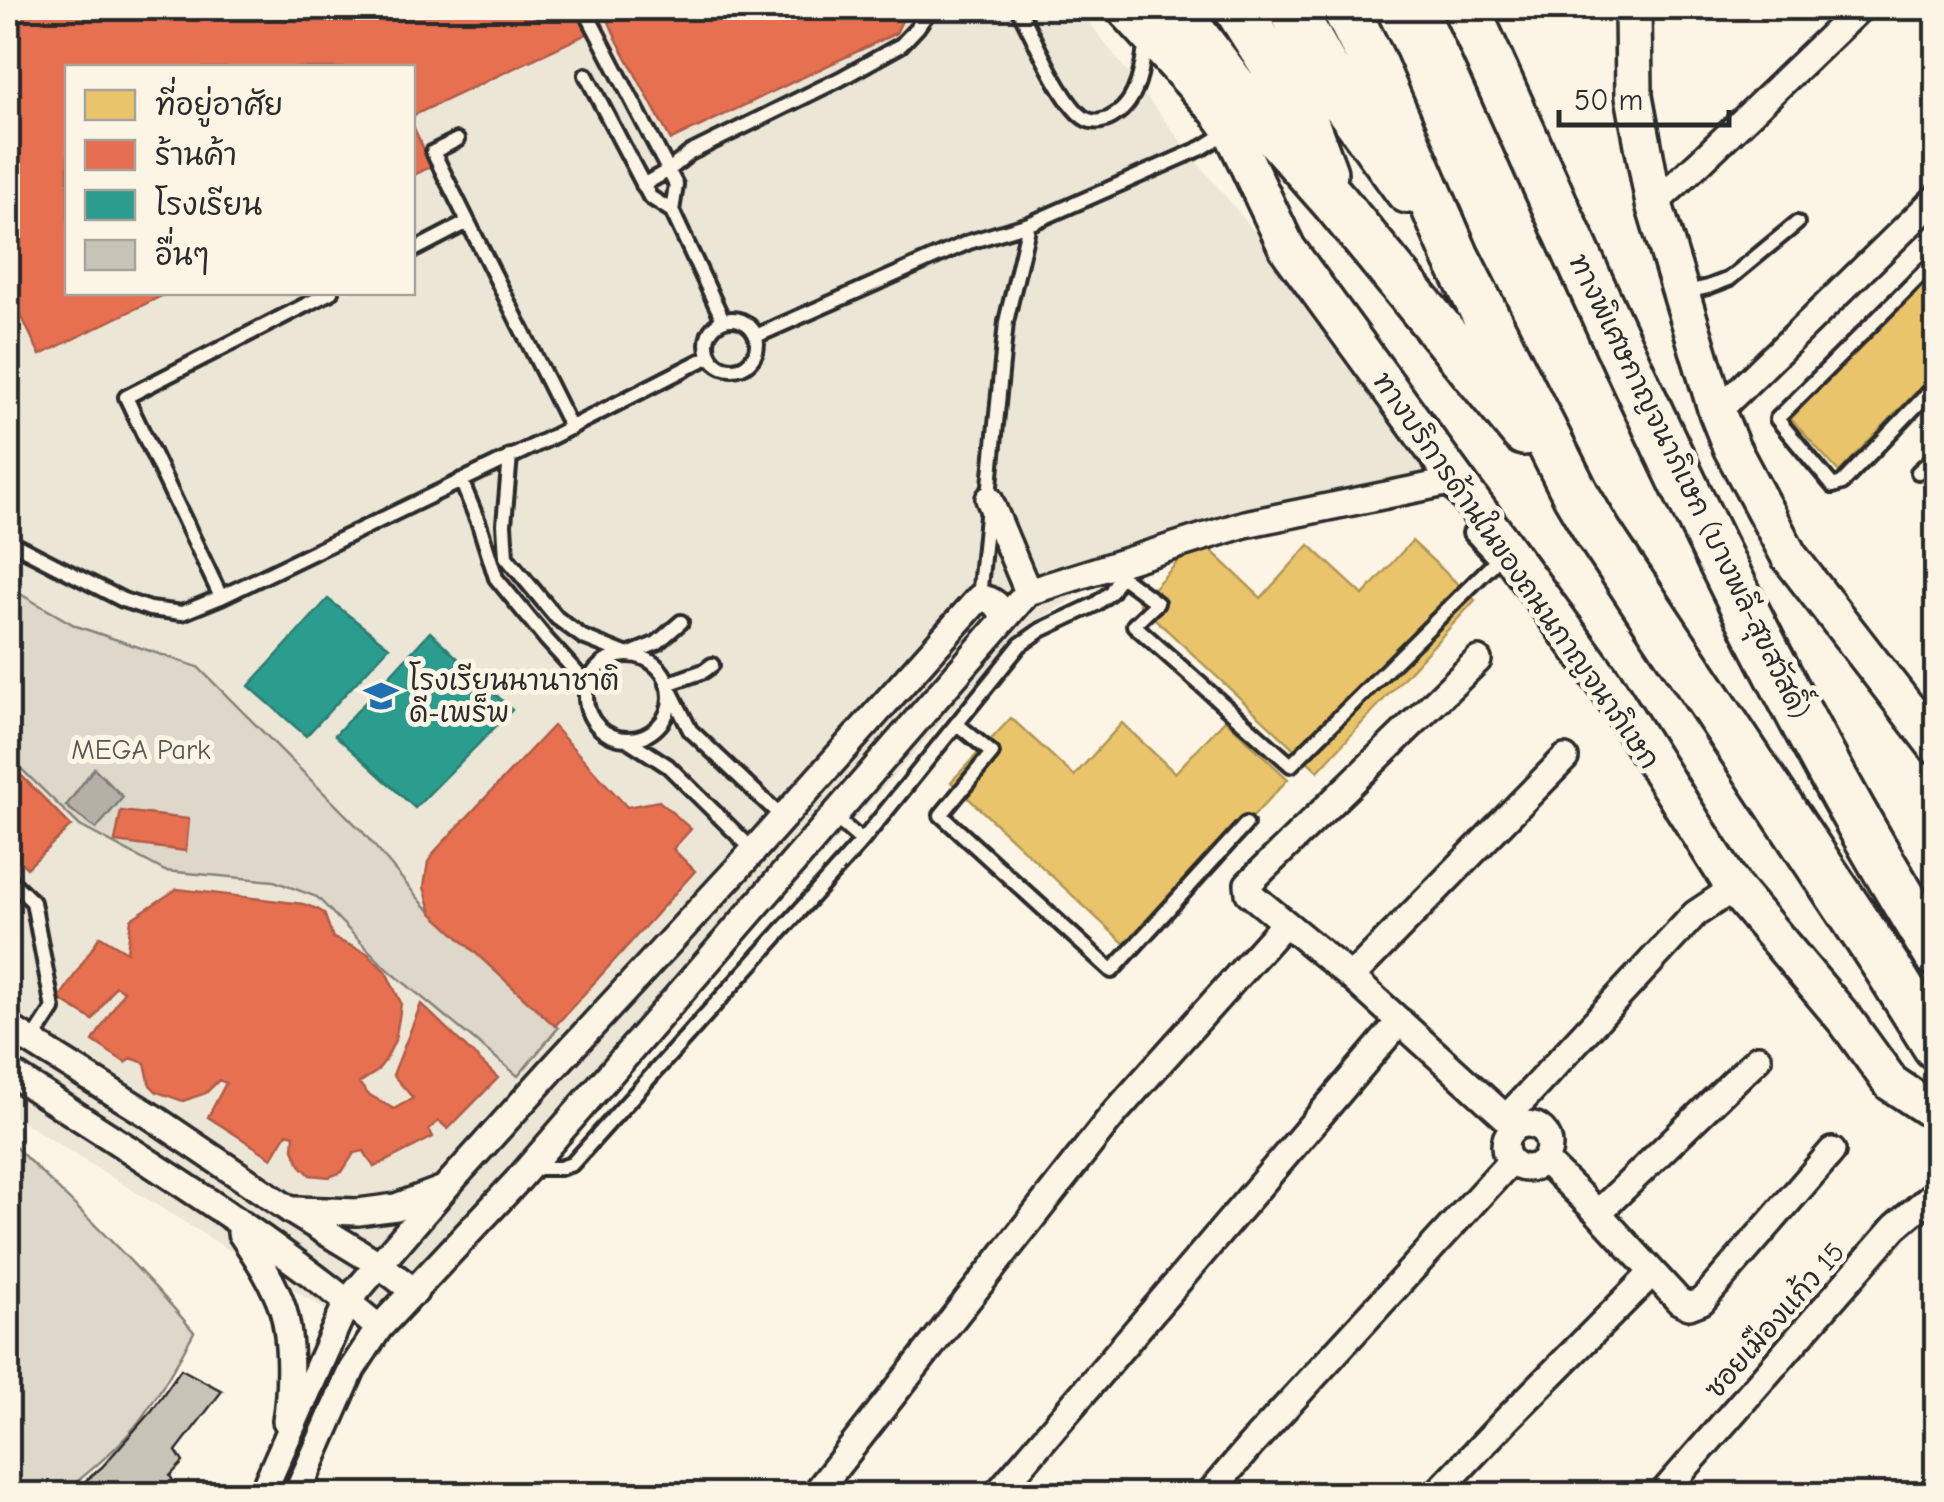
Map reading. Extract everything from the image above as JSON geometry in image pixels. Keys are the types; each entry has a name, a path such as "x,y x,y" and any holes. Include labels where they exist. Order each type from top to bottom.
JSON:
{"highway":[{"path":"1237,8 1298,104 1336,203"},
{"path":"1291,8 1344,102 1456,256"},
{"path":"1344,8 1371,59 1456,256 1576,495 1936,1046"},
{"name":"ทางพิเศษกาญจนาภิเษก (บางพลี-สุขสวัสดิ์)","path":"1466,8 1730,579 1828,770 1936,953"},
{"path":"1148,16 1234,86 1336,203 1576,495"}],"main road":[{"path":"1633,8 1634,96 1654,204 1716,412 1788,556 1936,746"},
{"name":"ทางบริการด้านในของถนนกาญจนาภิเษก","path":"1148,16 1231,130 1287,248 1605,684 1734,888 1846,1021 1891,1083 1936,1113"}],"street":[{"path":"1654,204 1860,8"},
{"path":"1716,412 1936,198"},
{"path":"297,1494 352,1369 378,1328 528,1168 1028,592 1125,568 1245,524 1455,481"},
{"path":"989,499 1028,592"},
{"path":"262,1494 348,1302 380,1264 979,598 996,603 1003,620"},
{"path":"1478,660 1248,884 1249,894 1351,977 1512,1122 1544,1131 1549,1151 1544,1160 1528,1168 1511,1161 1505,1143 1512,1122 1695,914 1734,888"},
{"path":"1351,977 1564,758"},
{"path":"815,1494 1112,1116 1284,924"},
{"path":"997,1494 1400,1021"},
{"path":"8,1028 380,1264 415,1292"},
{"path":"1598,1213 1758,1058"},
{"path":"8,1072 232,1218 378,1328"},
{"path":"1544,1160 1679,1301 1689,1306 1702,1301 1832,1151"},
{"path":"1210,1494 1511,1161"},
{"path":"290,1210 358,1212 396,1207 445,1188"},
{"name":"ซอยเมืองแก้ว 15","path":"1662,1494 1895,1227 1936,1192"},
{"path":"232,1218 259,1260 284,1313 290,1396 281,1451"},
{"path":"1436,1494 1652,1273"}],"lane":[{"path":"584,8 670,170 676,185 672,211"},
{"path":"643,184 670,170 690,153 900,45 930,8"},
{"path":"1018,8 1071,104 1087,120 1099,122 1118,114 1131,96 1142,71 1148,16"},
{"path":"586,75 650,197 672,211 723,320"},
{"path":"756,336 970,242 1028,224 1202,148 1231,130"},
{"path":"457,140 433,152 571,428"},
{"path":"415,249 468,222"},
{"path":"1681,294 1729,279 1797,222"},
{"path":"979,598 1006,322 1028,224"},
{"path":"1936,260 1777,419 1833,486 1842,482 1936,385"},
{"path":"221,598 126,396 325,295"},
{"path":"723,320 747,323 756,336 756,352 739,368 722,367 710,356 707,339 723,320"},
{"path":"8,541 123,600 182,613 221,598 571,428 710,356"},
{"path":"510,456 504,524 506,557 558,618 583,637 628,656 656,644 681,622"},
{"path":"1918,472 1936,456"},
{"path":"460,480 496,578 588,685"},
{"path":"528,1168 572,1164 862,842 1020,646 1042,630 1096,604 1112,592 1125,568 1157,603 1134,625 1291,765 1496,562 1470,533"},
{"path":"668,684 668,710 662,722 641,737 615,738 603,732 588,711 588,685 603,664 628,656 652,663 662,672 668,684 690,730 782,817"},
{"path":"668,684 712,665"},
{"path":"956,724 992,753 941,815 1112,972 1246,824"},
{"path":"628,740 668,766 753,850"},
{"path":"833,816 862,842"},
{"path":"8,878 33,902 53,1009 32,1042"}],"shaded area":[{"path":"8,8 1078,8 1197,162 1464,485 1142,554 1026,628 384,1346 8,1113"},
{"path":"94,768 123,797 96,829 66,806"}],"green space":[{"name":"MEGA Park","path":"8,587 76,626 198,667 362,831 424,905 558,1028 518,1076 385,967 317,897 274,881 165,871 80,826 8,756"},
{"path":"8,1140 127,1257 194,1332 133,1429 62,1494 8,1494"}],"building: ที่อยู่อาศัย":[{"path":"1936,267 1936,371 1839,472 1791,419"},
{"path":"1199,539 1261,598 1309,545 1363,595 1412,541 1475,600 1318,771 1139,604"},
{"path":"1011,718 1074,776 1122,723 1175,773 1225,720 1288,779 1130,949 951,782"}],"building: ร้านค้า":[{"path":"8,8 595,8 604,26 415,115 415,65 65,65 65,295 164,295 40,355 19,311 8,317"},
{"path":"603,8 908,8 896,33 671,140"},
{"path":"415,130 432,166 415,174"},
{"path":"553,726 627,807 659,801 691,829 673,849 695,871 555,1026 432,913 424,887 428,862 437,849"},
{"path":"8,762 71,826 27,868 8,850"},
{"path":"121,811 189,819 186,851 115,842"},
{"path":"177,889 317,909 324,913 333,938 367,953 386,972 401,1003 399,1018 386,1059 376,1072 359,1083 368,1094 394,1109 413,1098 393,1075 421,1004 498,1078 448,1129 439,1121 429,1129 433,1137 374,1167 364,1151 354,1153 342,1172 329,1177 310,1175 300,1165 293,1149 294,1135 287,1133 272,1158 208,1117 226,1083 219,1080 206,1093 183,1101 157,1092 150,1085 145,1063 131,1058 126,1063 93,1041 124,991 115,986 93,1020 59,999 100,936 127,952 131,919"}],"building: โรงเรียน":[{"path":"328,599 389,647 306,736 249,686"},
{"path":"430,632 512,710 415,808 335,735"}],"building: อื่นๆ":[{"path":"181,1369 222,1391 176,1451 183,1462 170,1476 182,1494 70,1494 102,1467 153,1409"}],"place":[{"name":"โรงเรียนนานาชาติ ดี-เพร็พ","path":"381,696"}]}
